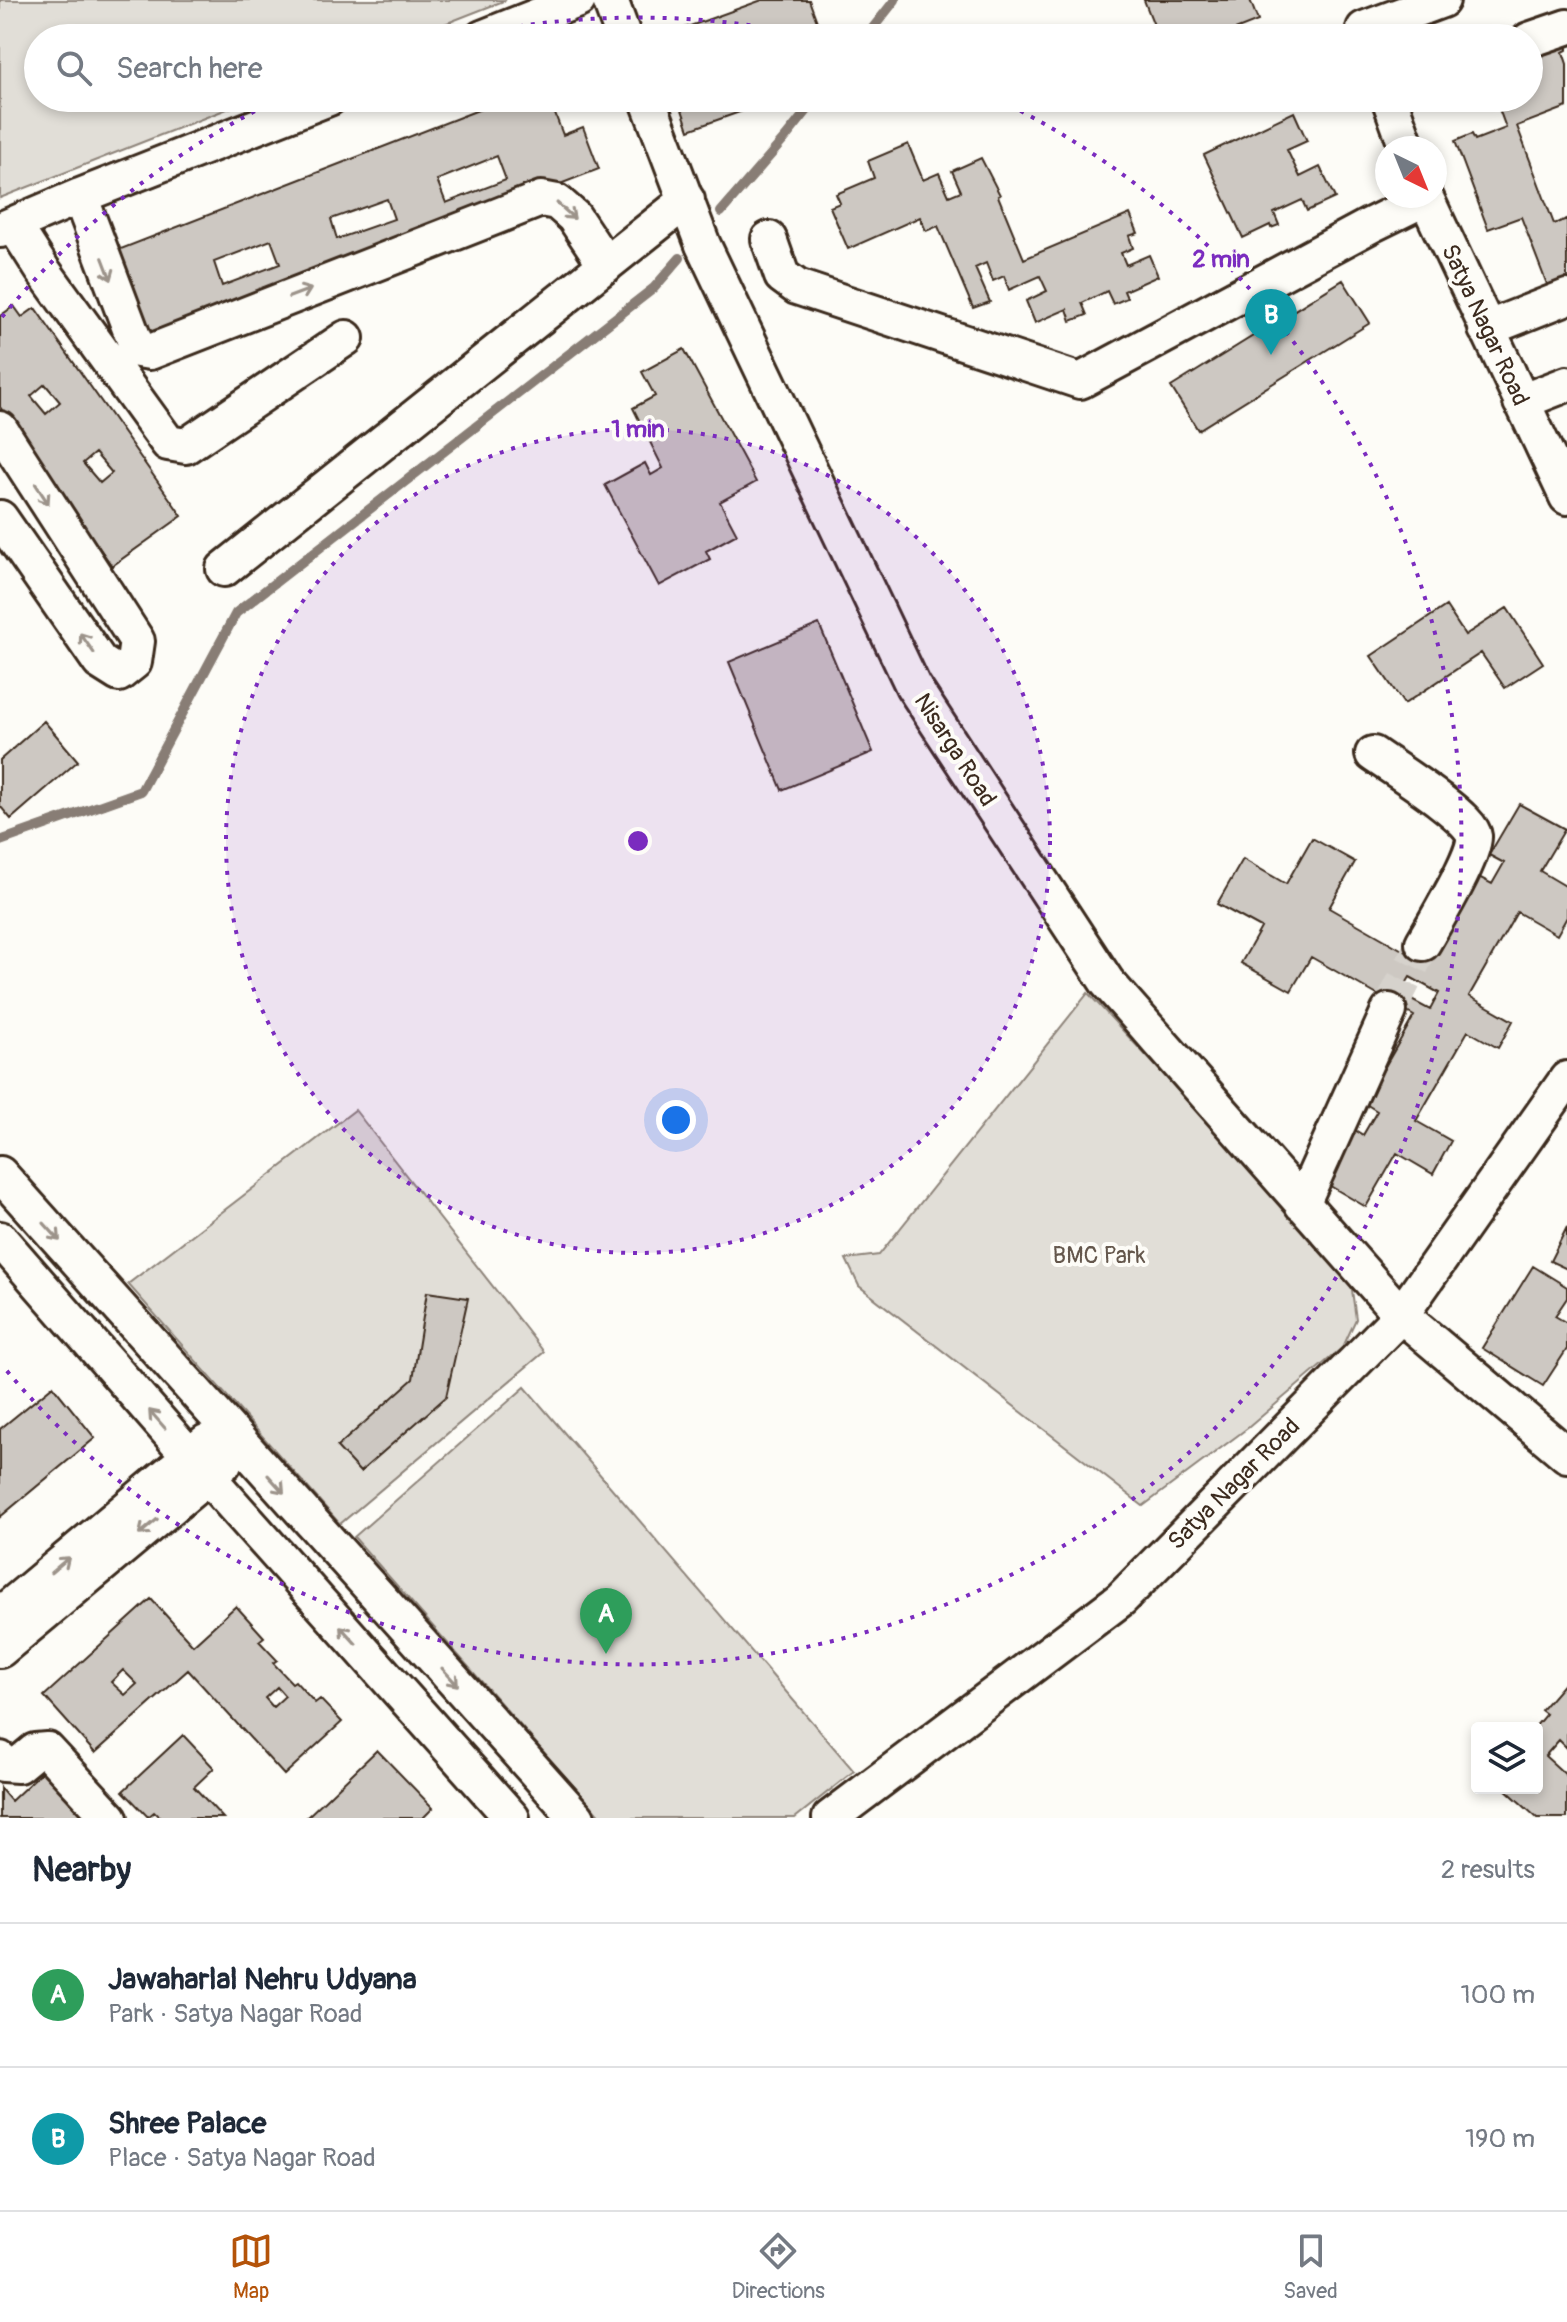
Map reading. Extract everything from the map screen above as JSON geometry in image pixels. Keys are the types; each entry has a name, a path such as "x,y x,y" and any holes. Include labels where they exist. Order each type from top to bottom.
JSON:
{"street":[{"path":"517,24 578,0"},
{"path":"610,0 619,24"},
{"path":"1361,22 1442,0"},
{"path":"1543,35 1567,27"},
{"path":"293,112 7,227 42,269 168,443 186,446 346,338"},
{"name":"Nisarga Road","path":"652,112 703,245 913,686 1107,982 1401,1315 1567,1455"},
{"path":"1394,112 1403,136"},
{"path":"80,196 138,350 150,352 541,199 557,202 574,217 606,265"},
{"path":"224,569 687,200"},
{"path":"769,239 782,276 797,287 1080,381 1404,208"},
{"name":"Satya Nagar Road","path":"1430,208 1567,497"},
{"path":"1486,329 1567,297"},
{"path":"1521,402 1567,384"},
{"path":"0,429 137,641 134,662 119,674 100,662 0,518"},
{"path":"1373,754 1454,811 1470,826 1474,836 1470,853 1423,943"},
{"path":"1302,1204 1389,1011"},
{"name":"Satya Nagar Road","path":"830,1818 1121,1599 1401,1315 1567,1079"},
{"path":"0,1174 577,1818"},
{"path":"0,1239 494,1812"},
{"path":"0,1650 234,1436"},
{"path":"0,1615 199,1467"},
{"path":"0,1759 3,1764 18,1765 35,1751 47,1750 110,1818"}],"green space":[{"path":"0,0 506,0 445,24 24,24 24,112 219,112 0,198"},
{"name":"BMC Park","path":"1088,993 1350,1276 1356,1319 1343,1347 1249,1427 1143,1506 859,1286 846,1259 879,1255"},
{"path":"355,1110 544,1352 340,1524 128,1284"},
{"path":"525,1387 854,1771 795,1818 602,1818 354,1537"}],"building":[{"path":"762,0 809,0 818,24 696,24"},
{"path":"1144,0 1250,0 1258,21 1250,24 1153,24"},
{"path":"1567,43 1567,50 1563,52 1567,64 1567,107 1517,126 1554,224 1567,219 1567,279 1548,287 1521,217 1488,229 1455,141 1472,134 1475,140 1506,128 1500,112 1543,112 1543,46"},
{"path":"473,112 554,112 563,135 583,127 599,169 148,343 113,252","holes":["497,156 506,180 446,203 437,180","387,199 394,219 337,239 331,219","271,240 280,264 222,286 214,262"]},
{"path":"683,112 740,112 689,130"},
{"path":"1294,112 1307,141 1287,150 1300,177 1320,167 1335,198 1307,211 1302,200 1274,213 1279,225 1271,228 1270,225 1243,238 1204,155"},
{"path":"908,144 923,180 939,173 949,196 961,191 952,171 981,158 1000,195 1024,259 1130,214 1138,233 1129,236 1133,248 1121,253 1126,265 1149,255 1158,276 1124,291 1127,298 1113,304 1107,291 1082,303 1087,315 1071,321 1067,309 1035,323 1026,301 1047,291 1040,276 1009,290 1004,276 993,281 986,263 975,268 990,302 973,308 938,226 926,231 920,217 848,249 830,207 840,203 836,194 874,178 868,161"},
{"path":"1343,280 1370,323 1198,430 1171,387"},
{"path":"14,306 22,317 35,308 182,516 112,566 0,407 0,316","holes":["45,384 60,402 46,414 31,396","95,453 112,473 100,483 83,463"]},
{"path":"684,349 756,482 720,502 737,534 706,551 710,559 659,586 605,485 645,463 651,475 663,468 633,408 655,396 642,372"},
{"path":"1446,606 1465,635 1507,608 1543,663 1505,688 1481,653 1404,704 1371,656"},
{"path":"819,624 873,752 782,790 729,662"},
{"path":"44,721 78,761 11,819 0,806 0,760"},
{"path":"1519,804 1565,829 1540,871 1567,887 1567,917 1557,935 1517,912 1469,996 1513,1021 1498,1048 1468,1031 1416,1121 1451,1141 1433,1174 1397,1153 1366,1207 1320,1180 1350,1127 1363,1135 1377,1111 1364,1103 1414,1016 1311,957 1291,991 1241,963 1261,928 1217,904 1243,859 1286,884 1312,838 1355,862 1329,908 1427,964 1477,876 1492,884 1504,863 1489,855","holes":["1410,977 1439,993 1430,1010 1400,994"]},
{"path":"1567,1227 1567,1269 1550,1261"},
{"path":"1533,1266 1567,1287 1567,1298 1555,1316 1567,1323 1567,1349 1543,1386 1482,1348"},
{"path":"427,1292 468,1298 446,1397 360,1472 337,1447 413,1379"},
{"path":"53,1386 95,1438 0,1517 0,1429"},
{"path":"151,1599 193,1645 236,1606 264,1637 259,1641 277,1660 273,1663 315,1703 320,1699 342,1722 284,1775 188,1670 95,1753 44,1696","holes":["123,1670 137,1684 125,1695 111,1682","277,1687 285,1696 273,1707 265,1698"]},
{"path":"1567,1680 1567,1748 1559,1740 1545,1756 1567,1776 1567,1818 1537,1818 1511,1794 1543,1794 1543,1722 1539,1722 1546,1714 1541,1710"},
{"path":"183,1735 214,1768 194,1787 223,1818 160,1818 154,1812 148,1817 123,1791"},
{"path":"377,1750 433,1808 423,1818 306,1818"},
{"path":"47,1767 97,1818 0,1818 0,1788 11,1801"}],"waterway":[{"path":"876,24 895,0"},
{"path":"721,212 806,112"},
{"path":"0,841 141,791 236,613 654,288 680,258"}],"tunnel":[{"path":"1389,1011 1423,943"}],"place":[{"name":"Shree Palace","path":"1271,355"},
{"name":"Jawaharlal Nehru Udyana","path":"606,1654"}]}
